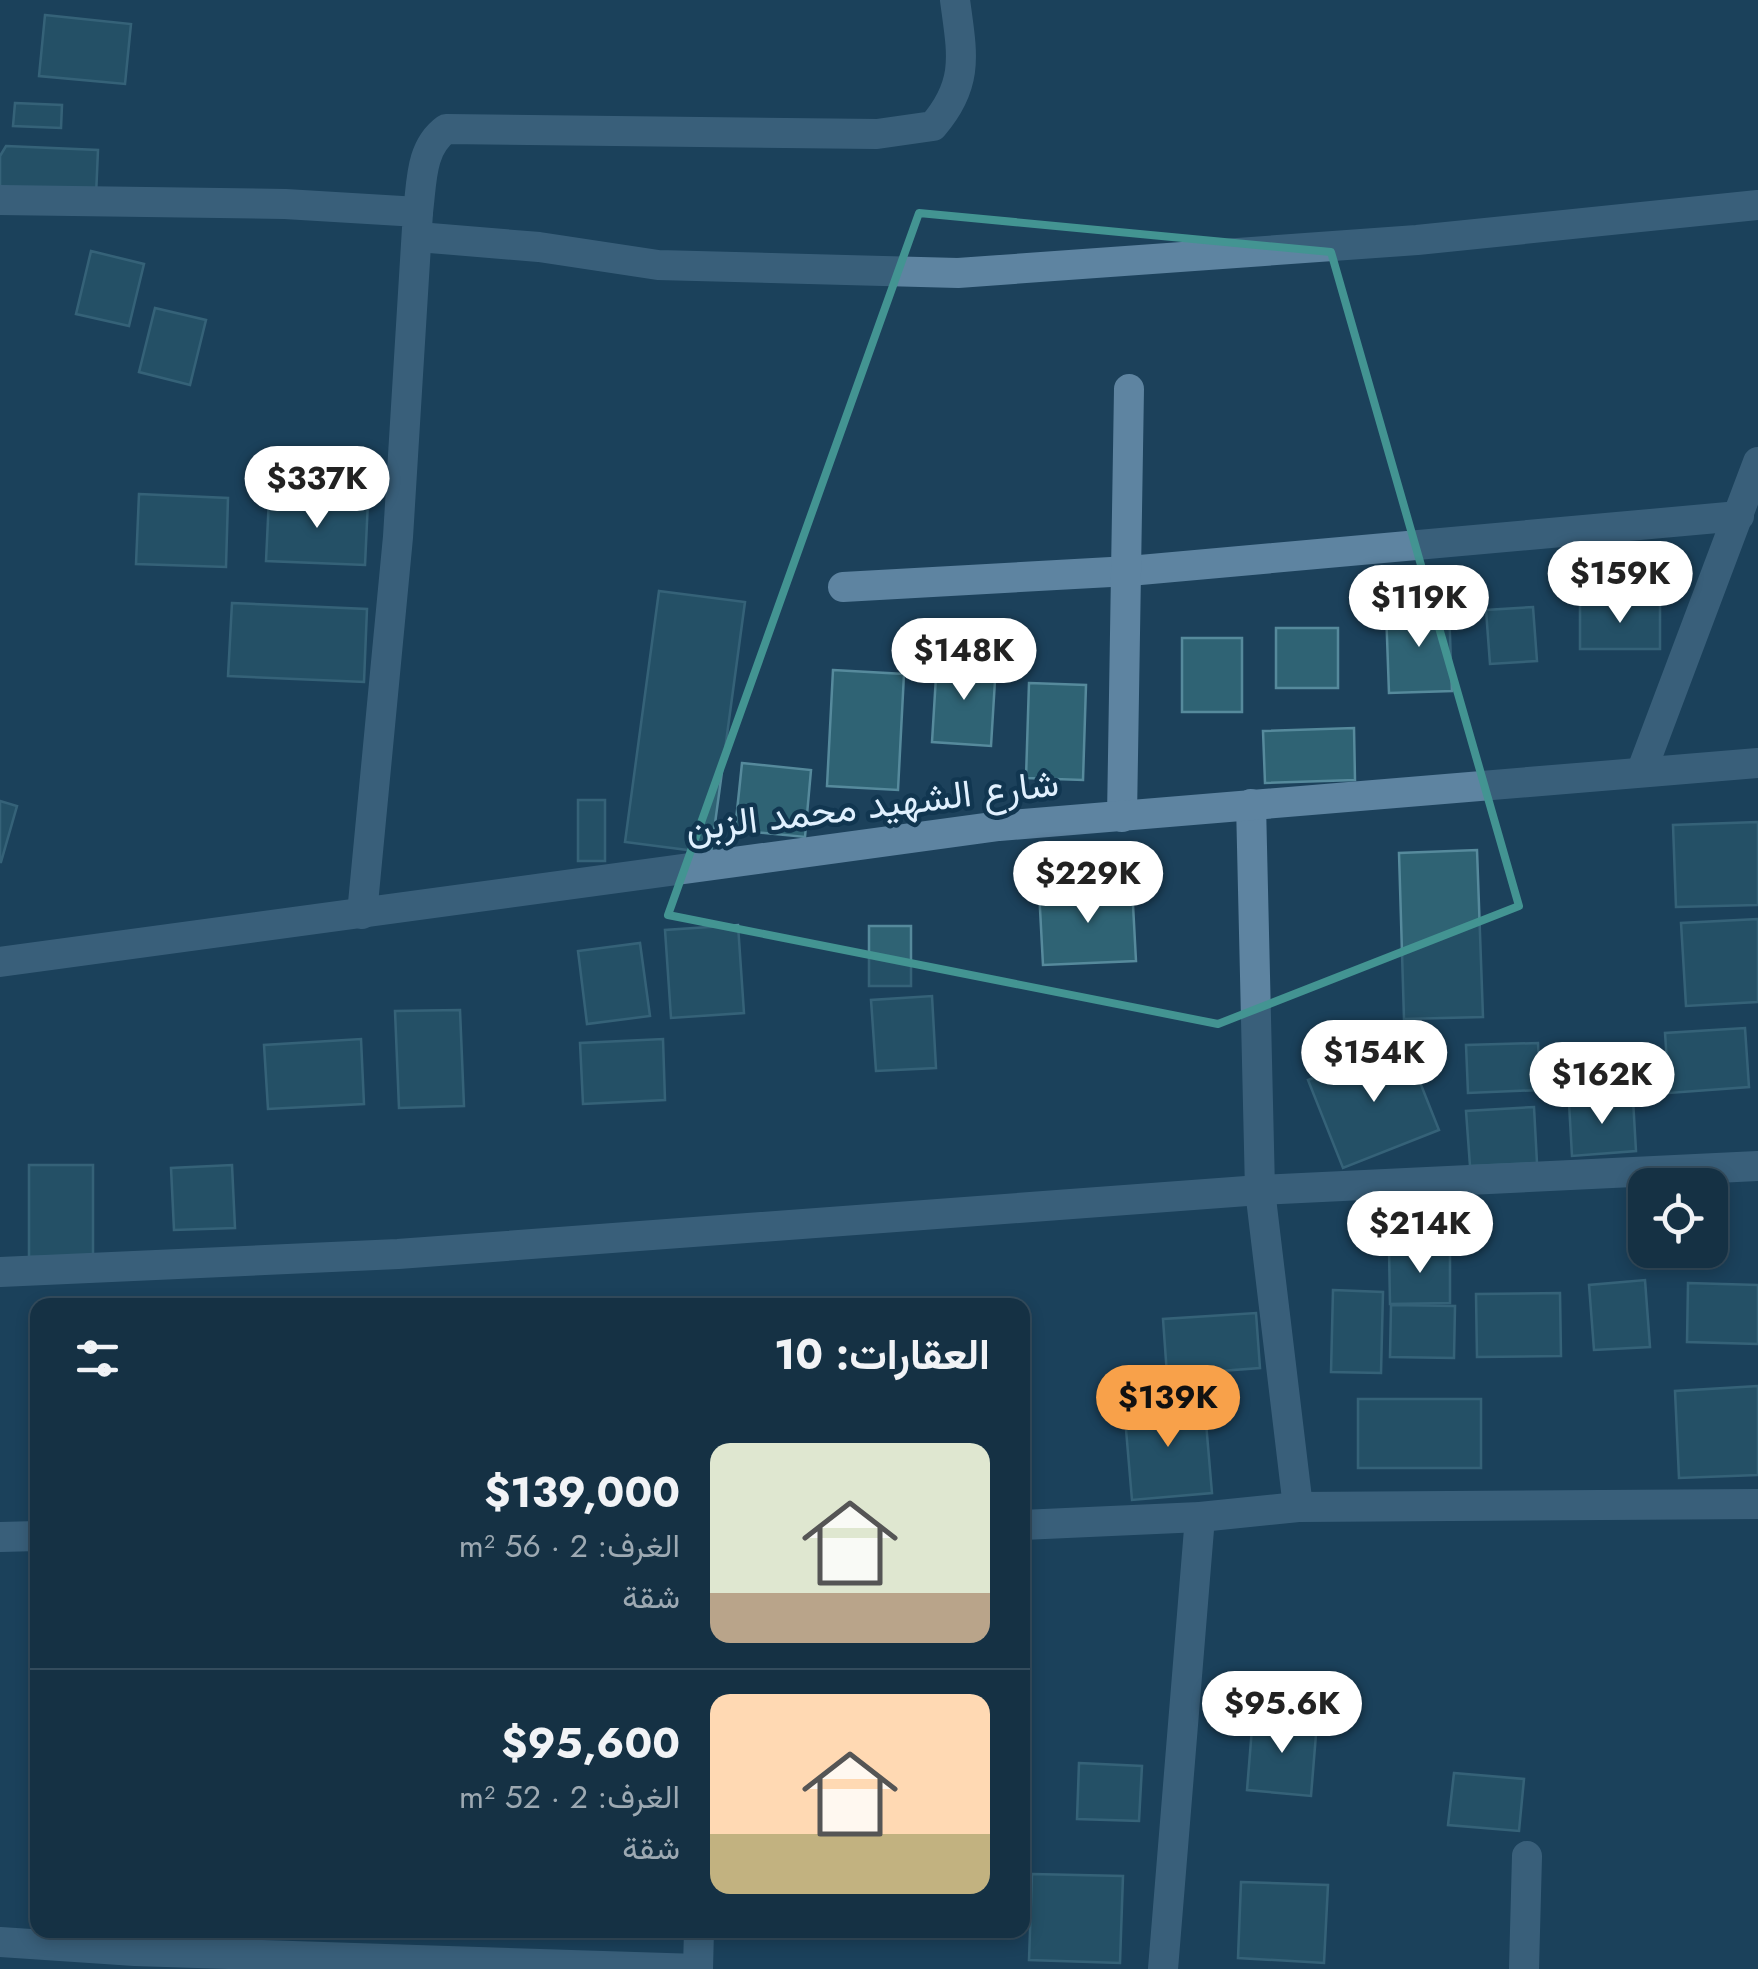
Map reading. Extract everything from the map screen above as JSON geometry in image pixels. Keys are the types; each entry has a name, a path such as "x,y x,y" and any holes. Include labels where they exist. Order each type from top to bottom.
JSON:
{"street":[{"path":"362,914 398,536 418,224 425,156 434,138 446,129 877,134 933,126 952,104 962,79 955,0"},
{"path":"0,200 286,204 658,265 958,273 1416,240 1758,206"},
{"path":"1122,817 1130,571 1129,389"},
{"path":"1642,770 1758,462"},
{"path":"843,587 1130,571 1739,516"},
{"name":"شارع الشهيد محمد الزبن","path":"0,962 867,842 1251,804 1758,763"},
{"path":"1251,804 1260,1190 1298,1507"},
{"path":"0,1272 398,1254 1260,1190 1758,1166"},
{"path":"1030,1524 1200,1517 1298,1507 1758,1504"},
{"path":"1162,1969 1200,1517"},
{"path":"0,1536 30,1536"},
{"path":"1524,1969 1527,1856"},
{"path":"0,1942 257,1942 698,1969 699,1938"}],"highlighted area":[{"path":"919,213 1331,252 1519,906 1218,1024 668,915"}],"building":[{"path":"45,15 131,24 125,84 39,76"},
{"path":"15,103 62,105 61,128 13,126"},
{"path":"6,146 98,150 96,196 0,190 0,156"},
{"path":"91,251 144,264 129,326 76,314"},
{"path":"155,308 206,320 190,385 139,372"},
{"path":"139,494 228,498 226,567 136,564"},
{"path":"269,498 368,501 365,565 266,561"},
{"path":"659,591 745,602 711,853 625,842"},
{"path":"1580,602 1660,602 1660,649 1580,649"},
{"path":"232,603 367,609 364,682 228,676"},
{"path":"1533,607 1537,661 1490,664 1486,610"},
{"path":"1449,608 1452,691 1389,693 1386,610"},
{"path":"1276,628 1338,628 1338,688 1276,688"},
{"path":"1182,638 1242,638 1242,712 1182,712"},
{"path":"937,660 996,664 991,746 932,742"},
{"path":"833,670 904,674 898,790 827,786"},
{"path":"1029,683 1086,685 1083,780 1026,778"},
{"path":"1354,728 1355,780 1265,783 1263,731"},
{"path":"742,763 811,770 805,837 735,830"},
{"path":"578,800 605,800 605,861 578,861"},
{"path":"0,801 17,806 1,862 0,862"},
{"path":"1758,822 1758,905 1676,907 1673,825"},
{"path":"1477,850 1483,1017 1404,1019 1399,853"},
{"path":"1132,886 1136,961 1043,965 1039,890"},
{"path":"1758,919 1758,1002 1686,1006 1681,923"},
{"path":"738,925 744,1013 671,1018 665,930"},
{"path":"869,926 911,926 911,986 869,986"},
{"path":"640,943 650,1016 587,1024 578,951"},
{"path":"932,996 936,1068 876,1071 871,1000"},
{"path":"460,1010 464,1106 399,1108 395,1011"},
{"path":"1745,1028 1749,1087 1669,1093 1665,1033"},
{"path":"361,1039 364,1104 268,1109 264,1045"},
{"path":"663,1039 665,1100 583,1104 580,1043"},
{"path":"1404,1042 1439,1130 1343,1168 1308,1080"},
{"path":"1538,1043 1540,1090 1468,1093 1466,1045"},
{"path":"1633,1099 1636,1151 1572,1156 1569,1103"},
{"path":"1534,1107 1537,1163 1470,1166 1466,1111"},
{"path":"29,1165 93,1165 93,1257 29,1257"},
{"path":"232,1165 235,1228 174,1230 171,1168"},
{"path":"1389,1249 1450,1249 1450,1303 1390,1304"},
{"path":"1645,1280 1650,1347 1594,1350 1589,1285"},
{"path":"1688,1283 1758,1285 1758,1344 1687,1342"},
{"path":"1333,1290 1383,1292 1381,1373 1331,1372"},
{"path":"1560,1293 1561,1356 1477,1357 1476,1294"},
{"path":"1391,1305 1455,1306 1454,1358 1390,1357"},
{"path":"1256,1313 1260,1368 1167,1375 1163,1319"},
{"path":"1758,1386 1758,1475 1679,1478 1675,1391"},
{"path":"1204,1399 1212,1493 1132,1500 1124,1406"},
{"path":"1358,1399 1481,1399 1481,1468 1358,1468"},
{"path":"1253,1716 1317,1722 1311,1796 1247,1790"},
{"path":"1079,1763 1142,1766 1139,1821 1077,1819"},
{"path":"1454,1773 1524,1779 1519,1831 1448,1825"},
{"path":"1032,1874 1123,1876 1120,1963 1029,1960"},
{"path":"1241,1882 1328,1885 1324,1963 1238,1958"}]}
